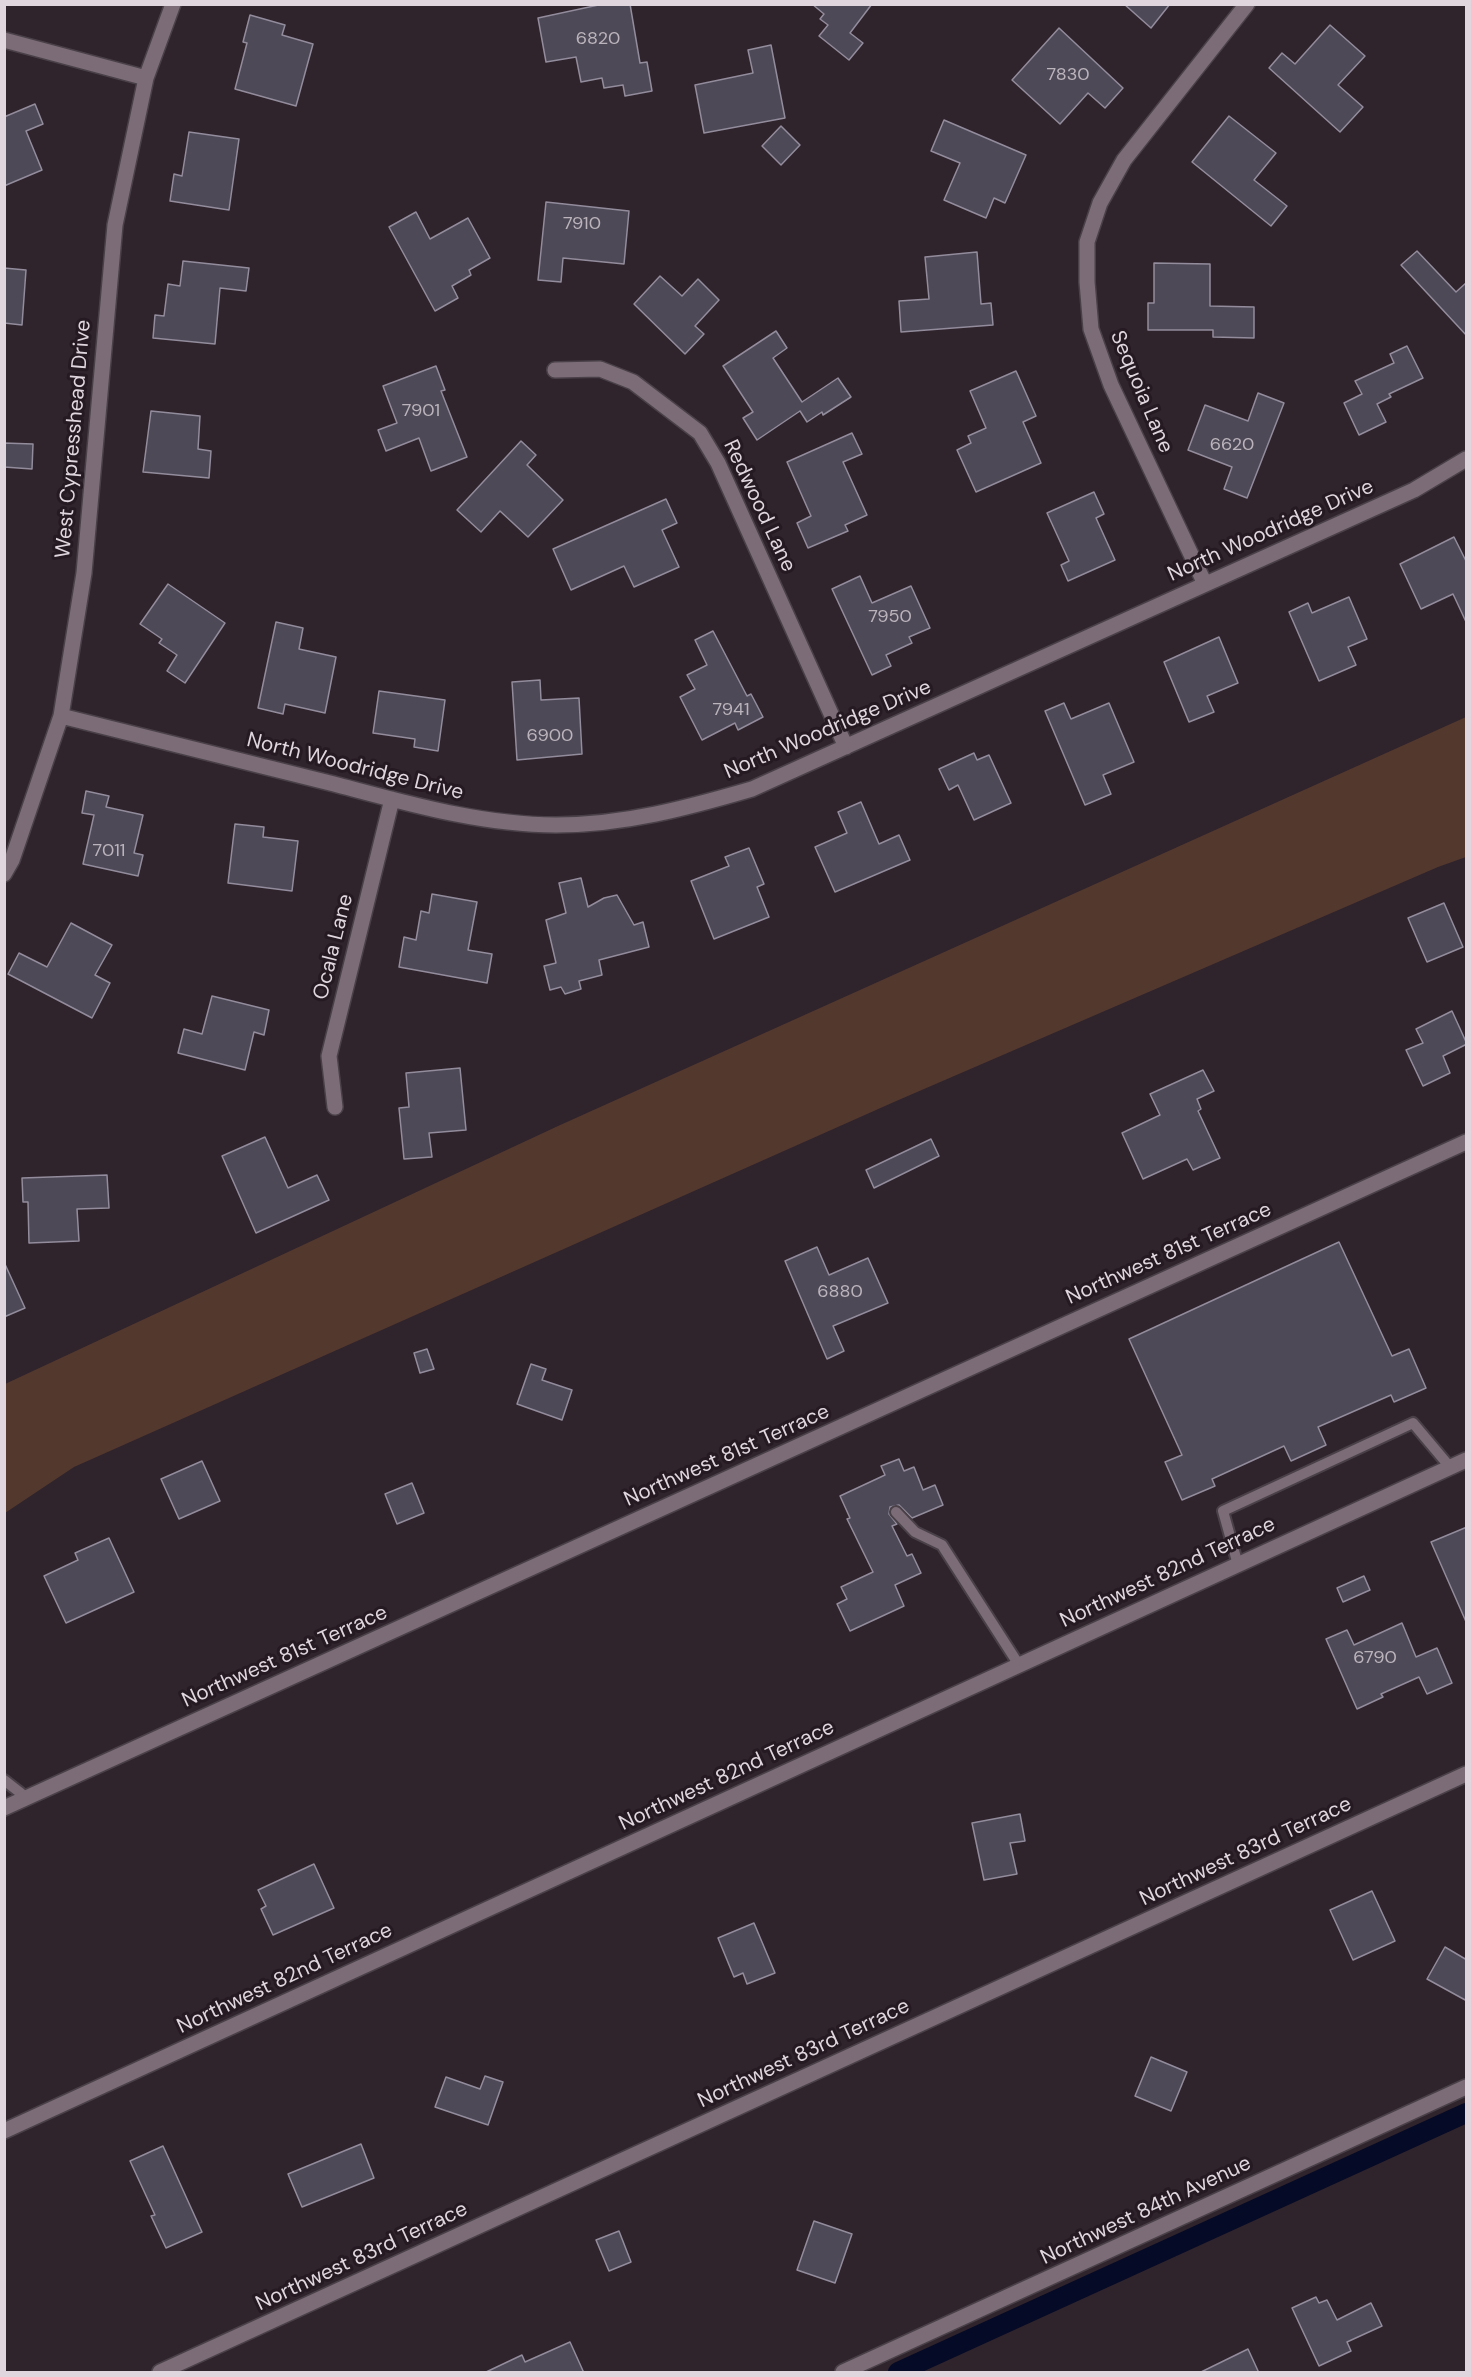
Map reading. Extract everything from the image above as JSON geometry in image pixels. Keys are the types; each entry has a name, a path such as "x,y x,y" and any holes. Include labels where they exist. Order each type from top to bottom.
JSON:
{"street":[{"name":"West Cypresshead Drive","path":"4,874 12,860 61,716 84,573 115,225 146,78 173,4"},
{"name":"Sequoia Lane","path":"1205,584 1111,385 1091,329 1087,282 1087,242 1100,203 1124,160 1247,4"},
{"path":"4,40 146,78"},
{"name":"Redwood Lane","path":"555,370 600,369 633,382 700,433 718,463 846,747"},
{"name":"North Woodridge Drive","path":"61,716 392,799 482,819 555,825 617,822 687,808 752,789 1414,490 1467,459"},
{"name":"Ocala Lane","path":"335,1107 328,1056 392,799"},
{"name":"Northwest 81st Terrace","path":"4,1808 1467,1142"},
{"name":"Northwest 82nd Terrace","path":"4,2131 1467,1460"},
{"name":"Northwest 83rd Terrace","path":"160,2373 1467,1774"},
{"name":"Northwest 84th Avenue","path":"843,2373 1467,2087"}],"lane":[{"path":"1238,1564 1223,1511 1413,1423 1450,1467"},
{"path":"896,1512 915,1532 942,1545 1019,1665"},
{"path":"4,1780 27,1797"}],"shaded area":[{"path":"1466,717 1466,857 1438,867 894,1102 74,1467 5,1513 5,1384 558,1126"}],"building":[{"path":"603,4 630,4 640,63 647,62 652,91 625,96 623,85 604,88 602,78 581,82 576,57 546,62 538,18"},
{"path":"812,4 872,4 850,33 863,43 849,60 819,36 828,25 820,19 824,14"},
{"path":"1124,4 1170,4 1151,28"},
{"path":"250,15 285,25 282,35 313,44 296,106 235,89 247,43 243,42"},
{"path":"1330,25 1365,56 1338,85 1363,107 1340,132 1269,68 1282,53 1295,64"},
{"path":"1059,28 1123,88 1105,108 1088,93 1060,124 1012,80"},
{"path":"771,45 785,118 704,133 695,85 753,73 748,50"},
{"path":"35,104 43,124 26,131 42,170 4,186 4,117"},
{"path":"1229,116 1276,153 1254,180 1287,206 1271,226 1192,162"},
{"path":"944,120 1026,155 1005,203 994,198 986,218 944,200 960,163 931,151"},
{"path":"781,126 800,145 781,165 762,146"},
{"path":"189,132 239,139 229,210 170,201 174,174 182,176"},
{"path":"546,202 629,211 624,264 563,258 561,282 538,280"},
{"path":"416,212 430,239 468,218 490,258 469,270 471,275 452,286 458,298 435,311 389,227"},
{"path":"1417,251 1456,292 1467,282 1467,336 1401,265"},
{"path":"977,252 981,304 991,303 993,325 901,332 899,301 929,299 925,257"},
{"path":"183,261 249,268 246,291 220,288 215,344 153,338 155,315 164,316 168,284 180,286"},
{"path":"1154,263 1210,264 1210,306 1254,307 1254,338 1213,337 1213,330 1148,330 1148,303 1154,303"},
{"path":"4,268 26,270 22,325 4,323"},
{"path":"660,276 682,296 698,279 719,300 695,326 704,334 685,354 634,304"},
{"path":"776,331 787,348 773,358 802,402 838,378 851,397 823,415 822,412 807,422 800,411 757,440 743,418 753,412 723,366"},
{"path":"1407,346 1423,378 1389,394 1391,397 1377,404 1386,422 1359,435 1344,403 1362,394 1355,381 1394,363 1390,354"},
{"path":"436,366 445,390 441,391 467,457 431,471 419,438 386,451 378,430 397,423 383,386"},
{"path":"1016,371 1036,416 1023,422 1041,463 976,492 957,450 971,443 968,436 986,428 970,391"},
{"path":"1258,393 1284,403 1247,498 1224,489 1232,467 1188,450 1205,405 1248,421"},
{"path":"151,411 200,416 198,449 211,451 209,478 143,472"},
{"path":"852,433 862,454 843,462 867,515 845,525 848,531 808,548 797,523 811,516 787,462"},
{"path":"521,441 536,455 527,465 563,500 528,537 500,511 481,532 457,510"},
{"path":"4,443 33,444 32,469 4,467"},
{"path":"1094,492 1104,514 1096,518 1115,560 1068,581 1061,565 1069,561 1047,513"},
{"path":"666,499 677,523 662,530 679,567 634,587 624,566 571,590 553,549"},
{"path":"1454,537 1467,563 1467,624 1453,594 1421,609 1400,564"},
{"path":"860,576 872,603 911,586 930,628 909,637 912,643 886,655 891,666 872,675 832,589"},
{"path":"168,584 225,623 185,683 167,671 177,655 159,643 162,639 140,624"},
{"path":"1349,597 1367,639 1348,647 1356,665 1319,681 1289,612 1308,603 1312,613"},
{"path":"276,622 303,628 299,649 336,657 325,713 285,704 283,714 258,708"},
{"path":"713,631 747,696 751,694 763,717 738,730 735,723 702,740 680,697 695,689 687,675 707,665 695,640"},
{"path":"1219,637 1238,683 1207,696 1214,712 1189,722 1164,662"},
{"path":"540,680 541,700 579,698 582,754 517,760 512,682"},
{"path":"379,691 445,700 438,751 414,747 415,739 373,733"},
{"path":"1064,703 1071,719 1109,703 1134,762 1103,775 1111,794 1085,805 1045,711"},
{"path":"974,753 977,760 989,755 1011,803 974,820 958,785 949,790 939,769"},
{"path":"86,791 109,796 106,807 143,815 134,853 143,855 138,876 83,864 94,815 82,813"},
{"path":"861,802 879,844 899,835 910,860 835,892 815,847 847,833 838,812"},
{"path":"235,824 264,827 263,837 298,841 292,891 228,883"},
{"path":"749,848 764,884 757,887 769,917 714,939 691,881 729,866 725,857"},
{"path":"581,878 588,907 604,898 617,895 634,925 643,922 649,947 599,960 602,975 579,981 581,989 565,994 561,987 550,990 544,966 556,963 546,920 566,913 559,883"},
{"path":"432,894 477,902 468,950 492,954 487,983 399,967 404,937 416,940 421,911 429,913"},
{"path":"1444,903 1463,947 1427,962 1408,918"},
{"path":"71,923 112,945 95,975 110,983 92,1018 8,974 19,953 47,967"},
{"path":"212,996 269,1010 264,1035 254,1032 245,1070 178,1053 184,1029 202,1034"},
{"path":"1452,1011 1467,1044 1443,1056 1450,1073 1423,1086 1406,1050 1423,1043 1416,1029"},
{"path":"460,1068 466,1130 429,1133 432,1157 404,1159 399,1108 409,1107 406,1073"},
{"path":"1203,1070 1214,1091 1197,1099 1201,1109 1198,1111 1220,1158 1193,1170 1187,1159 1143,1179 1122,1133 1160,1115 1150,1094"},
{"path":"265,1137 288,1188 317,1175 329,1200 256,1233 222,1156"},
{"path":"931,1139 939,1156 874,1188 866,1170"},
{"path":"107,1175 109,1208 77,1209 79,1241 29,1243 28,1202 23,1202 22,1178"},
{"path":"1339,1242 1392,1356 1409,1349 1426,1388 1394,1402 1391,1395 1318,1427 1326,1445 1291,1461 1284,1446 1212,1479 1215,1486 1182,1500 1165,1462 1182,1455 1129,1339"},
{"path":"817,1247 829,1275 868,1258 888,1303 833,1326 844,1351 827,1359 785,1261"},
{"path":"4,1262 25,1308 4,1317"},
{"path":"427,1349 434,1369 420,1373 414,1353"},
{"path":"531,1364 546,1369 542,1380 572,1390 562,1420 517,1404"},
{"path":"899,1459 904,1471 914,1467 923,1490 935,1485 943,1505 912,1518 899,1505 890,1507 889,1514 897,1524 892,1526 907,1556 912,1554 921,1573 895,1585 904,1606 850,1631 837,1604 847,1599 841,1587 873,1572 847,1519 850,1518 840,1496 885,1475 881,1466"},
{"path":"202,1461 220,1501 179,1519 161,1479"},
{"path":"412,1483 424,1513 397,1524 385,1494"},
{"path":"1467,1527 1467,1624 1431,1542"},
{"path":"109,1538 134,1592 66,1623 44,1576 78,1560 75,1553"},
{"path":"1364,1576 1370,1590 1343,1602 1337,1588"},
{"path":"1402,1623 1416,1657 1437,1648 1452,1683 1427,1694 1419,1677 1381,1694 1383,1697 1357,1709 1326,1639 1347,1630 1354,1645"},
{"path":"1020,1814 1025,1841 1010,1843 1017,1874 984,1880 972,1823"},
{"path":"314,1864 334,1908 273,1935 261,1909 266,1906 258,1890"},
{"path":"1372,1891 1395,1941 1353,1960 1330,1910"},
{"path":"754,1923 775,1973 747,1984 743,1973 734,1977 718,1938"},
{"path":"1445,1947 1467,1960 1467,2001 1427,1979"},
{"path":"1151,2057 1187,2072 1171,2111 1135,2096"},
{"path":"485,2076 503,2082 488,2125 435,2107 446,2077 480,2089"},
{"path":"361,2144 374,2178 302,2207 288,2174"},
{"path":"163,2146 202,2232 166,2248 151,2216 155,2215 130,2161"},
{"path":"814,2221 852,2234 835,2283 797,2270"},
{"path":"619,2231 631,2262 609,2271 596,2240"},
{"path":"1316,2297 1319,2303 1327,2300 1337,2320 1371,2303 1382,2326 1347,2342 1351,2351 1319,2366 1292,2308"},
{"path":"570,2342 584,2373 484,2373 522,2355 525,2362"},
{"path":"1248,2349 1259,2373 1199,2373"}],"waterway":[{"path":"898,2372 1466,2113"}]}
